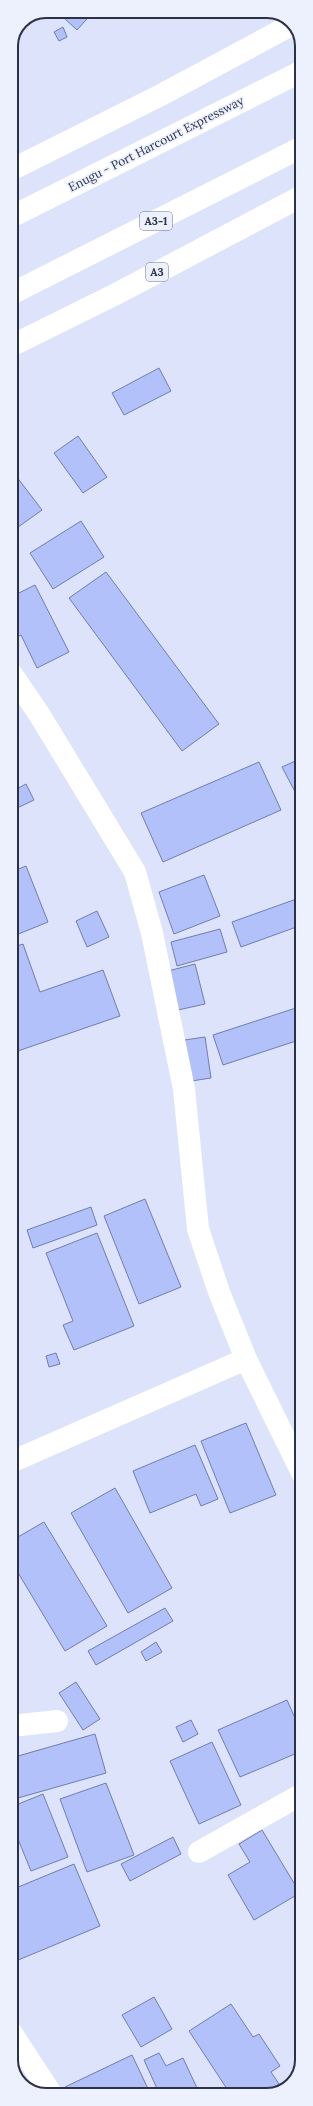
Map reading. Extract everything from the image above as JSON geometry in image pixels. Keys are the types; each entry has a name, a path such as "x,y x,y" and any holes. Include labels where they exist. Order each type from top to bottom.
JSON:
{"main road":[{"path":"18,166 161,95 287,27"},
{"name":"Enugu - Port Harcourt Expressway","path":"18,213 295,75"},
{"name":"A3-1","path":"18,290 295,151"},
{"name":"A3","path":"18,343 118,293 295,200"},
{"path":"18,683 39,714 135,872 152,933 184,1089 198,1229 219,1292 246,1359 295,1459"},
{"path":"18,1459 246,1359"},
{"path":"18,1725 57,1721"},
{"path":"199,1852 295,1798"},
{"path":"18,2043 47,2088"}],"building":[{"path":"64,18 88,18 77,30"},
{"path":"63,27 67,37 59,41 54,32"},
{"path":"159,368 171,391 124,415 112,393"},
{"path":"78,436 107,477 83,493 54,453"},
{"path":"18,479 42,510 18,527"},
{"path":"81,521 104,557 53,589 30,553"},
{"path":"106,572 219,724 182,751 69,598"},
{"path":"35,585 69,652 37,668 21,635 18,637 18,594"},
{"path":"295,761 295,792 282,767"},
{"path":"259,762 281,810 163,862 141,813"},
{"path":"26,784 34,800 18,808 18,788"},
{"path":"26,866 48,922 18,934 18,869"},
{"path":"204,875 220,916 174,934 159,892"},
{"path":"295,900 295,928 241,947 232,922"},
{"path":"97,911 109,937 87,947 76,921"},
{"path":"220,929 227,952 177,966 171,942"},
{"path":"23,944 40,992 103,970 120,1016 18,1051 18,946"},
{"path":"195,964 205,1004 178,1010 168,971"},
{"path":"295,1008 295,1041 223,1065 213,1035"},
{"path":"205,1037 211,1078 185,1082 178,1041"},
{"path":"145,1199 181,1287 139,1304 104,1216"},
{"path":"91,1207 97,1225 33,1248 27,1230"},
{"path":"97,1233 134,1326 74,1350 63,1325 73,1321 46,1253"},
{"path":"56,1353 60,1364 49,1367 46,1356"},
{"path":"246,1423 276,1495 230,1513 201,1441"},
{"path":"195,1445 218,1499 201,1506 196,1494 150,1513 133,1471"},
{"path":"115,1488 172,1588 128,1613 71,1513"},
{"path":"44,1522 107,1626 65,1651 18,1573 18,1537"},
{"path":"165,1608 173,1621 96,1665 88,1651"},
{"path":"156,1642 162,1652 146,1661 141,1652"},
{"path":"76,1682 100,1719 83,1730 59,1693"},
{"path":"287,1700 295,1718 295,1754 240,1777 218,1730"},
{"path":"191,1720 198,1734 183,1742 176,1727"},
{"path":"95,1734 106,1773 18,1798 18,1756"},
{"path":"212,1742 241,1805 199,1824 170,1761"},
{"path":"106,1783 134,1855 87,1872 60,1799"},
{"path":"43,1794 68,1857 31,1871 18,1839 18,1804"},
{"path":"262,1830 295,1885 295,1896 254,1920 228,1875 250,1862 239,1844"},
{"path":"173,1837 181,1854 130,1881 121,1864"},
{"path":"74,1864 100,1926 18,1960 18,1887"},
{"path":"154,1997 172,2029 141,2047 122,2015"},
{"path":"231,2004 253,2037 259,2034 280,2066 271,2072 279,2084 271,2088 226,2088 189,2031"},
{"path":"159,2053 166,2066 183,2058 197,2088 157,2088 144,2060"},
{"path":"132,2055 148,2088 65,2088"}]}
